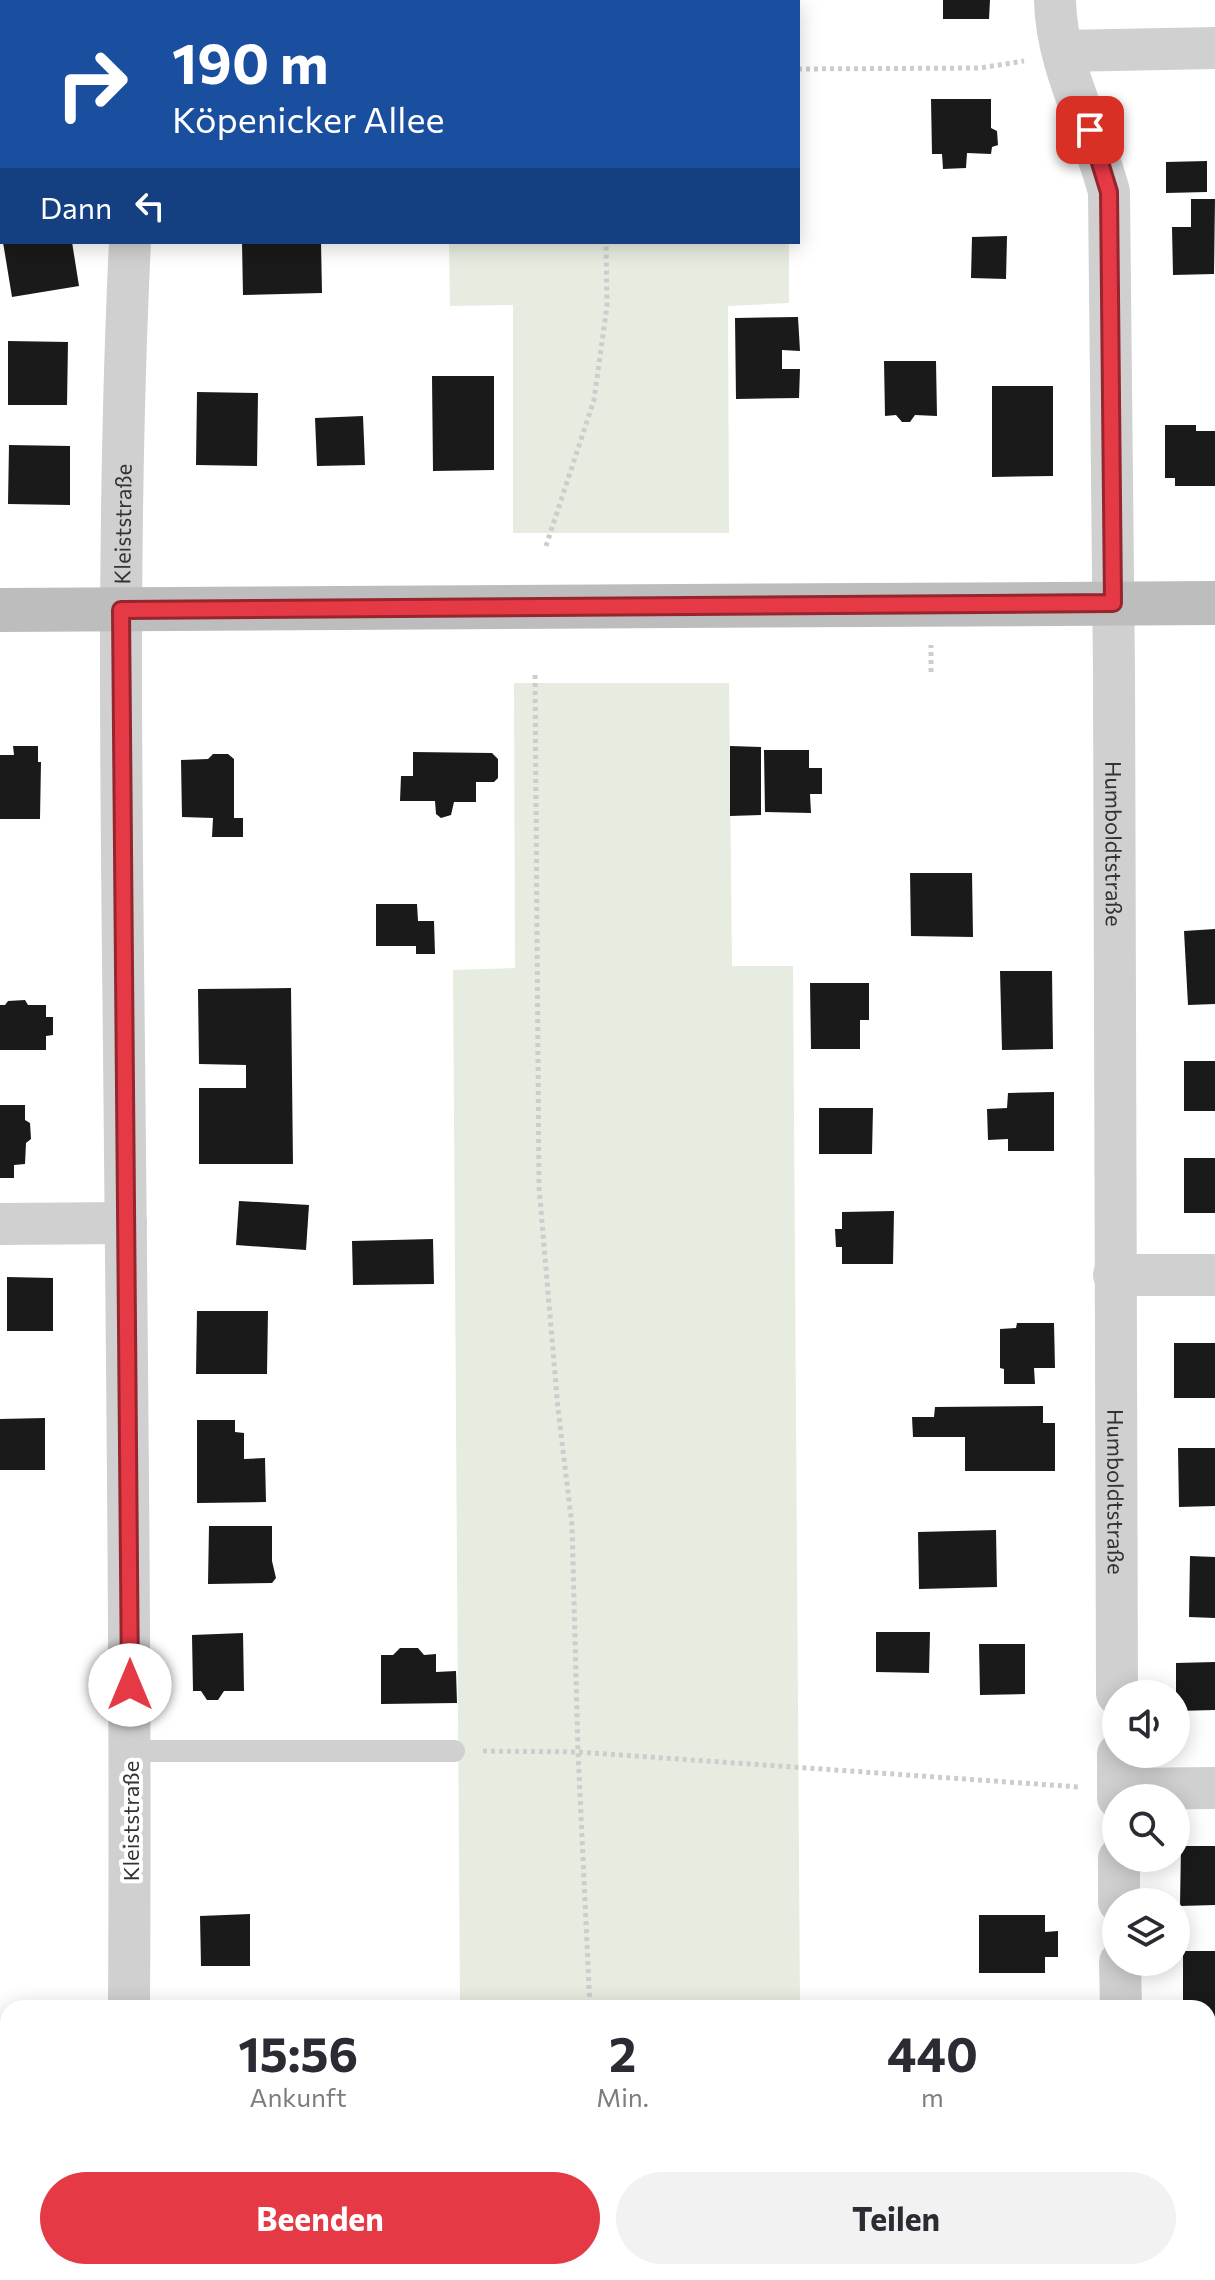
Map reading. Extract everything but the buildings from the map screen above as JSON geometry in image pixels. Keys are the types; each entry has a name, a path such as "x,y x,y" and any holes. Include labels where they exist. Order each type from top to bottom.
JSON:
{"street":[{"name":"Humboldtstraße","path":"1055,0 1063,51 1109,192 1117,1680"},
{"path":"1063,51 1215,48"},
{"name":"Kleiststraße","path":"129,2000 131,1751 121,610 124,366 130,244"},
{"path":"0,610 1215,603"},
{"path":"0,1224 126,1223"},
{"path":"1114,1275 1215,1275"},
{"path":"1118,1780 1215,1788"},
{"path":"1120,1976 1121,2000"}],"lane":[{"path":"131,1751 454,1751"}],"path":[{"path":"800,69 980,68 1063,51"},
{"path":"546,546 594,400 607,306 606,244"},
{"path":"931,643 931,672"},
{"path":"535,675 539,1187 558,1409 572,1525 578,1752 590,2000"},
{"path":"454,1751 578,1752 1118,1780"}],"shaded area":[{"path":"449,244 789,244 789,303 728,306 729,533 513,533 513,305 450,306"},
{"path":"514,683 729,683 732,966 793,966 800,2000 460,2000 453,970 515,968"}],"route":[{"path":"130,1685 121,610 1113,603 1109,192 1090,130"}]}
